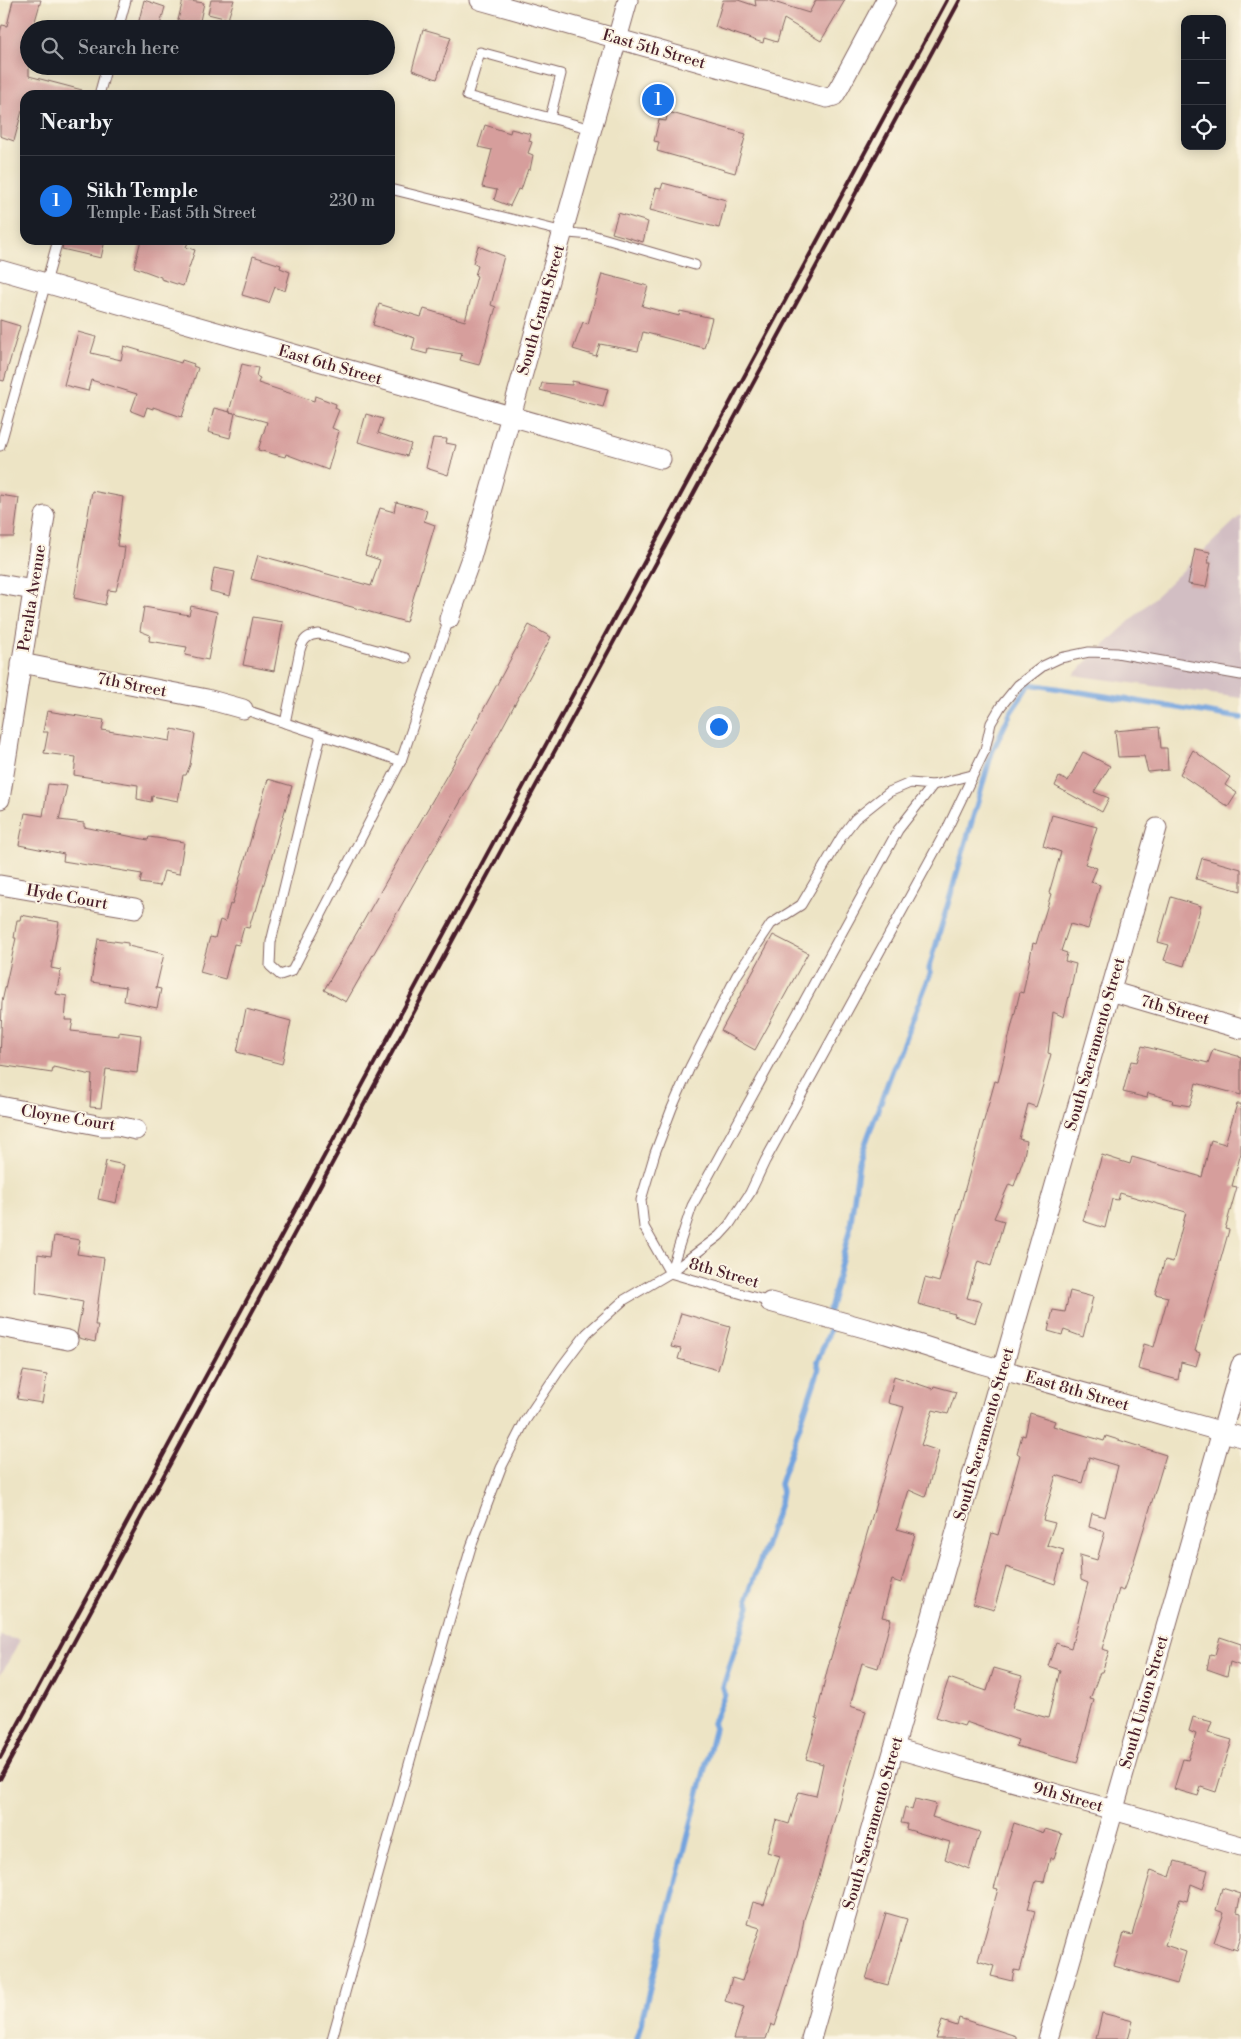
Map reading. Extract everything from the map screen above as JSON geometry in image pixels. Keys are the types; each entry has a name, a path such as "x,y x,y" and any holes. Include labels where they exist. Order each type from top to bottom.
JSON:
{"street":[{"name":"East 5th Street","path":"480,0 827,98 834,96 886,0"},
{"name":"South Grant Street","path":"449,619 471,558 628,0"},
{"name":"East 6th Street","path":"0,270 660,459"},
{"name":"Peralta Avenue","path":"0,799 45,516"},
{"path":"0,584 33,590"},
{"name":"7th Street","path":"21,663 207,699 243,709"},
{"name":"South Sacramento Street","path":"811,2039 1157,828"},
{"name":"Hyde Court","path":"0,885 135,908"},
{"name":"7th Street","path":"1110,991 1241,1029"},
{"name":"Cloyne Court","path":"0,1106 102,1126 118,1126 136,1130"},
{"name":"East 8th Street","path":"770,1302 1241,1437"},
{"path":"0,1327 68,1340"},
{"name":"South Union Street","path":"1048,2039 1241,1365"},
{"name":"9th Street","path":"894,1748 1241,1846"}],"lane":[{"path":"120,20 126,0"},
{"path":"550,118 562,74 480,52 467,96 550,118 592,129"},
{"path":"100,90 105,75"},
{"path":"395,190 563,231 592,235 695,265"},
{"path":"0,446 57,245"},
{"path":"322,735 271,942 270,966 280,975 292,971 401,761 449,619"},
{"path":"285,723 300,650 302,643 310,635 319,634 406,658"},
{"path":"332,2039 452,1610 471,1547 501,1468 526,1420 562,1366 587,1333 624,1300 670,1273 729,1225 750,1193 765,1161 943,835 987,742 991,723 1001,706 1028,676 1060,658 1089,652 1117,654 1241,675"},
{"path":"243,709 401,761"},
{"path":"670,1273 644,1227 641,1200 655,1153 672,1108 690,1067 737,975 771,924 801,905 842,836 855,819 900,787 910,783 933,785 972,775"},
{"path":"670,1273 692,1206 898,830 933,785"},
{"name":"8th Street","path":"670,1273 770,1302"}],"shaded area":[{"path":"1241,515 1241,698 1073,675"},
{"path":"0,1636 20,1640 0,1676"}],"building":[{"path":"13,0 41,0 35,20 20,20 20,75 29,75 82,90 20,90 20,118 14,141 0,136 0,33 2,25 7,26"},
{"path":"144,0 165,7 161,20 139,20"},
{"path":"183,0 204,3 200,20 178,20"},
{"path":"211,0 234,0 228,19 208,14"},
{"path":"723,0 738,0 756,6 755,0 767,0 809,13 816,0 845,0 821,41 784,19 777,42 764,38 763,43 715,27"},
{"path":"423,29 451,37 437,79 412,70"},
{"path":"668,112 746,134 735,173 657,151 659,142 654,141 659,120 666,121"},
{"path":"485,125 510,133 511,129 531,134 529,141 532,142 528,153 533,155 530,170 528,169 521,190 518,189 510,206 494,200 497,190 482,187 492,150 478,147"},
{"path":"663,183 726,200 719,228 650,210 656,188 661,189"},
{"path":"618,213 648,222 643,242 612,233"},
{"path":"63,245 104,245 101,258 62,249"},
{"path":"140,245 187,245 186,247 195,250 183,286 134,267"},
{"path":"478,246 504,256 491,305 496,307 479,365 460,360 462,354 428,348 427,354 412,350 415,338 373,325 379,304 421,317 424,309 465,321 477,276 475,275 478,266 473,263"},
{"path":"253,256 281,265 280,268 290,272 285,291 275,287 269,303 242,295"},
{"path":"602,274 648,286 642,306 679,316 680,311 712,318 704,348 643,332 638,351 600,344 596,356 573,349 583,322 588,324"},
{"path":"0,320 20,326 4,381 0,380"},
{"path":"78,332 96,337 91,353 121,360 124,346 181,363 182,360 194,364 193,366 198,368 182,417 153,407 153,409 147,407 144,416 131,411 137,394 91,380 88,391 64,385"},
{"path":"242,364 258,368 256,376 260,378 258,383 314,401 315,396 336,404 335,408 339,410 332,428 339,431 328,470 286,454 285,457 258,450 267,422 235,413 230,438 208,432 214,408 229,412"},
{"path":"572,381 608,389 603,407 540,390 542,383 572,385"},
{"path":"366,414 383,419 378,433 411,444 407,456 358,442"},
{"path":"433,438 447,439 446,443 456,445 448,475 426,468"},
{"path":"92,491 123,497 117,546 125,547 123,563 116,591 108,590 105,605 74,598"},
{"path":"0,495 19,498 14,537 0,537"},
{"path":"396,502 427,510 424,521 435,525 406,622 251,579 258,555 371,586 380,560 365,555 380,508 394,512"},
{"path":"1195,549 1210,552 1208,563 1211,563 1206,587 1188,584"},
{"path":"214,568 235,572 230,596 210,591"},
{"path":"191,606 217,612 208,660 185,655 187,647 149,641 150,635 140,631 144,607 189,615"},
{"path":"253,617 283,622 274,671 243,665"},
{"path":"529,625 551,637 489,752 346,1002 324,990 467,740"},
{"path":"47,711 104,720 102,730 170,741 172,729 195,734 190,765 186,775 183,775 178,801 152,796 151,802 137,799 138,785 74,775 76,757 44,753 48,732 43,732"},
{"path":"1159,727 1161,748 1167,748 1168,770 1148,772 1144,756 1118,757 1115,731"},
{"path":"1193,750 1230,777 1225,785 1237,793 1228,807 1180,774"},
{"path":"1083,752 1110,766 1094,792 1109,798 1102,812 1055,786 1059,777 1068,781"},
{"path":"268,779 292,786 256,911 254,911 249,928 244,927 239,945 234,944 225,979 200,972 210,937 215,938 220,920 225,922 230,904 232,905"},
{"path":"48,784 67,786 59,820 84,823 84,827 148,840 149,837 184,842 179,874 164,871 160,886 140,883 142,874 63,861 64,854 19,845 25,813 43,816"},
{"path":"1052,815 1097,827 1085,864 1097,868 1091,882 1100,885 1088,929 1070,924 1061,951 1067,953 1065,961 1076,964 1069,996 1064,1017 1053,1012 1048,1053 1051,1054 1043,1085 1036,1107 1028,1104 1019,1139 1027,1141 1023,1160 1014,1186 1009,1184 994,1218 1004,1221 991,1266 978,1261 967,1298 982,1302 975,1323 954,1316 955,1314 918,1304 925,1278 939,1282 995,1081 998,1082 1020,992 1023,993 1033,943 1036,944 1051,894 1049,893 1061,852 1043,846"},
{"path":"1202,858 1241,869 1241,891 1196,879"},
{"path":"1171,897 1201,906 1184,966 1164,960 1169,945 1158,942"},
{"path":"21,915 59,922 51,968 61,970 56,994 67,996 65,1020 73,1020 71,1031 119,1036 119,1032 141,1035 137,1073 106,1069 101,1108 90,1107 92,1075 53,1067 52,1073 0,1065 2,1002 16,938 14,938 17,920 20,920"},
{"path":"773,935 808,953 755,1050 721,1031"},
{"path":"98,939 128,943 128,946 164,954 156,988 161,989 157,1008 124,1001 126,987 91,982"},
{"path":"246,1009 291,1021 282,1064 237,1052"},
{"path":"1142,1046 1208,1063 1213,1049 1241,1057 1241,1095 1196,1083 1190,1106 1172,1103 1173,1100 1148,1093 1147,1098 1123,1092 1131,1061 1137,1062"},
{"path":"1237,1104 1241,1104 1241,1153 1232,1186 1237,1187 1225,1229 1229,1230 1195,1351 1200,1353 1196,1366 1181,1362 1178,1380 1138,1369 1144,1344 1154,1347 1168,1297 1155,1294 1165,1260 1173,1262 1186,1212 1120,1193 1118,1200 1112,1199 1105,1228 1083,1221 1102,1155 1130,1164 1132,1157 1202,1177 1211,1140 1225,1144"},
{"path":"106,1161 124,1165 116,1203 98,1199"},
{"path":"54,1236 80,1240 77,1254 104,1258 95,1325 98,1325 95,1342 79,1338 77,1334 83,1302 36,1293 38,1254 51,1256"},
{"path":"1070,1291 1093,1297 1083,1337 1064,1330 1062,1335 1048,1331 1053,1310 1065,1312"},
{"path":"681,1313 730,1327 718,1370 678,1359 681,1349 671,1347"},
{"path":"23,1371 47,1375 42,1403 17,1399"},
{"path":"894,1376 933,1389 934,1386 956,1392 948,1414 933,1410 921,1445 939,1451 925,1497 909,1490 897,1529 915,1534 901,1583 892,1580 882,1617 891,1619 878,1668 862,1663 850,1706 866,1711 820,1873 804,1919 799,1948 775,2026 771,2024 766,2039 734,2039 744,2007 725,2001 732,1978 742,1981 760,1928 747,1924 753,1902 764,1905 780,1856 767,1852 776,1820 789,1824 799,1792 816,1796 823,1764 806,1759 818,1718 816,1718 827,1671 904,1407 888,1403"},
{"path":"1030,1413 1055,1421 1053,1426 1104,1441 1106,1436 1166,1455 1134,1561 1123,1591 1119,1589 1102,1649 1109,1651 1090,1699 1094,1700 1077,1763 1016,1746 1018,1740 966,1722 964,1726 936,1717 949,1678 987,1691 994,1668 1022,1676 1012,1708 1048,1718 1060,1670 1048,1666 1056,1643 1071,1648 1088,1583 1081,1580 1080,1555 1097,1560 1105,1532 1089,1527 1092,1513 1105,1517 1118,1466 1089,1457 1082,1483 1056,1475 1043,1520 1055,1523 1047,1545 1064,1550 1055,1584 1006,1567 994,1610 973,1604 992,1533 998,1535 1020,1455 1017,1453 1022,1435 1025,1436"},
{"path":"1220,1637 1241,1644 1241,1666 1230,1662 1227,1676 1207,1669 1210,1654 1215,1655"},
{"path":"1193,1717 1212,1722 1208,1733 1232,1740 1216,1792 1201,1787 1198,1796 1174,1789 1183,1759 1188,1760 1196,1734 1189,1731"},
{"path":"915,1799 936,1804 932,1817 980,1832 969,1869 945,1859 950,1842 906,1829 907,1824 901,1823 905,1807 912,1810"},
{"path":"1014,1823 1044,1833 1045,1829 1062,1834 1054,1858 1050,1858 1044,1882 1036,1881 1028,1909 1035,1911 1026,1949 1020,1971 1014,1970 1012,1981 991,1976 994,1966 978,1961 998,1889 994,1888"},
{"path":"1175,1861 1208,1870 1203,1889 1191,1884 1187,1901 1180,1899 1165,1945 1186,1952 1177,1984 1114,1966 1124,1933 1132,1935 1151,1870 1170,1877"},
{"path":"1222,1888 1241,1894 1237,1912 1241,1913 1241,1936 1237,1950 1214,1942 1224,1913 1216,1910"},
{"path":"886,1913 907,1919 888,1985 866,1979"},
{"path":"1102,2013 1133,2021 1128,2039 1096,2039"},
{"path":"959,2018 1016,2036 1016,2039 936,2039 942,2021 957,2026"}],"waterway":[{"path":"828,1314 850,1228 859,1161 931,972 929,969 992,752 1011,712 1030,684 1241,718"},
{"path":"637,2039 715,1728 713,1723 725,1694 723,1687 749,1606 747,1599 780,1503 782,1491 780,1484 819,1369 817,1362 831,1328 830,1323"}],"railway":[{"path":"0,1758 947,0"},
{"path":"0,1779 960,0"}],"place":[{"name":"Sikh Temple","path":"658,100"}]}
